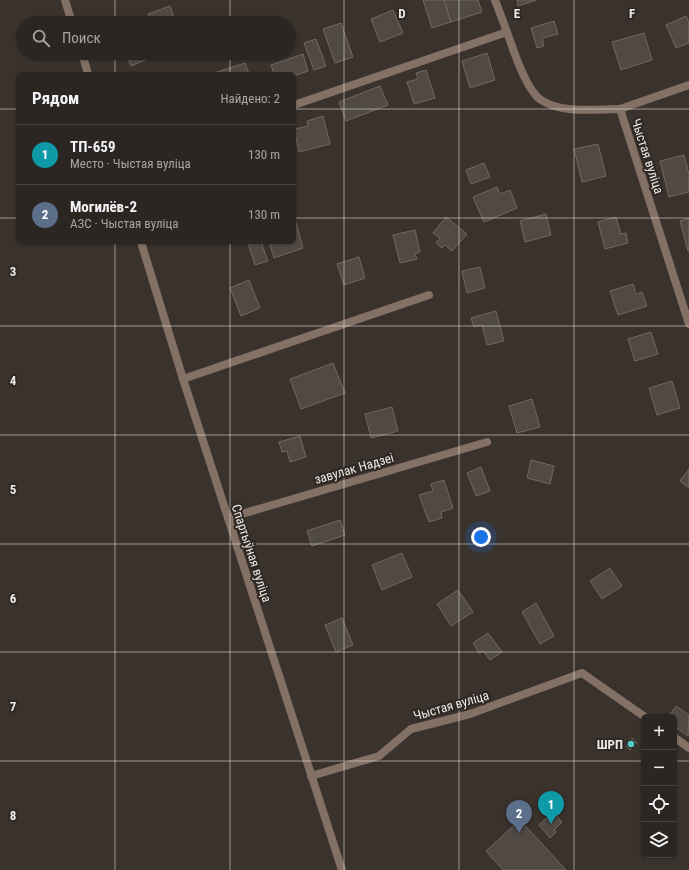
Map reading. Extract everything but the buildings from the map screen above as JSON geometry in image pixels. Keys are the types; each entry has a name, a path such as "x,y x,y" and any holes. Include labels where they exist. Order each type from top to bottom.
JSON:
{"street":[{"path":"65,0 70,16"},
{"name":"Чыстая вуліца","path":"495,0 525,79 541,100 568,110 620,109 689,324"},
{"path":"296,104 507,32"},
{"path":"84,60 87,72"},
{"path":"620,109 689,85"},
{"name":"Спартыўная вуліца","path":"142,244 183,378 342,870"},
{"path":"183,378 429,294"},
{"name":"завулак Надзеі","path":"228,518 487,442"},
{"name":"Чыстая вуліца","path":"311,776 379,756 411,729 470,714 582,673 641,714"},
{"path":"677,739 689,748"}],"place":[{"name":"ШРП","path":"631,744"},
{"name":"ТП-659","path":"551,824"},
{"name":"Могилёв-2","path":"519,833"}]}
